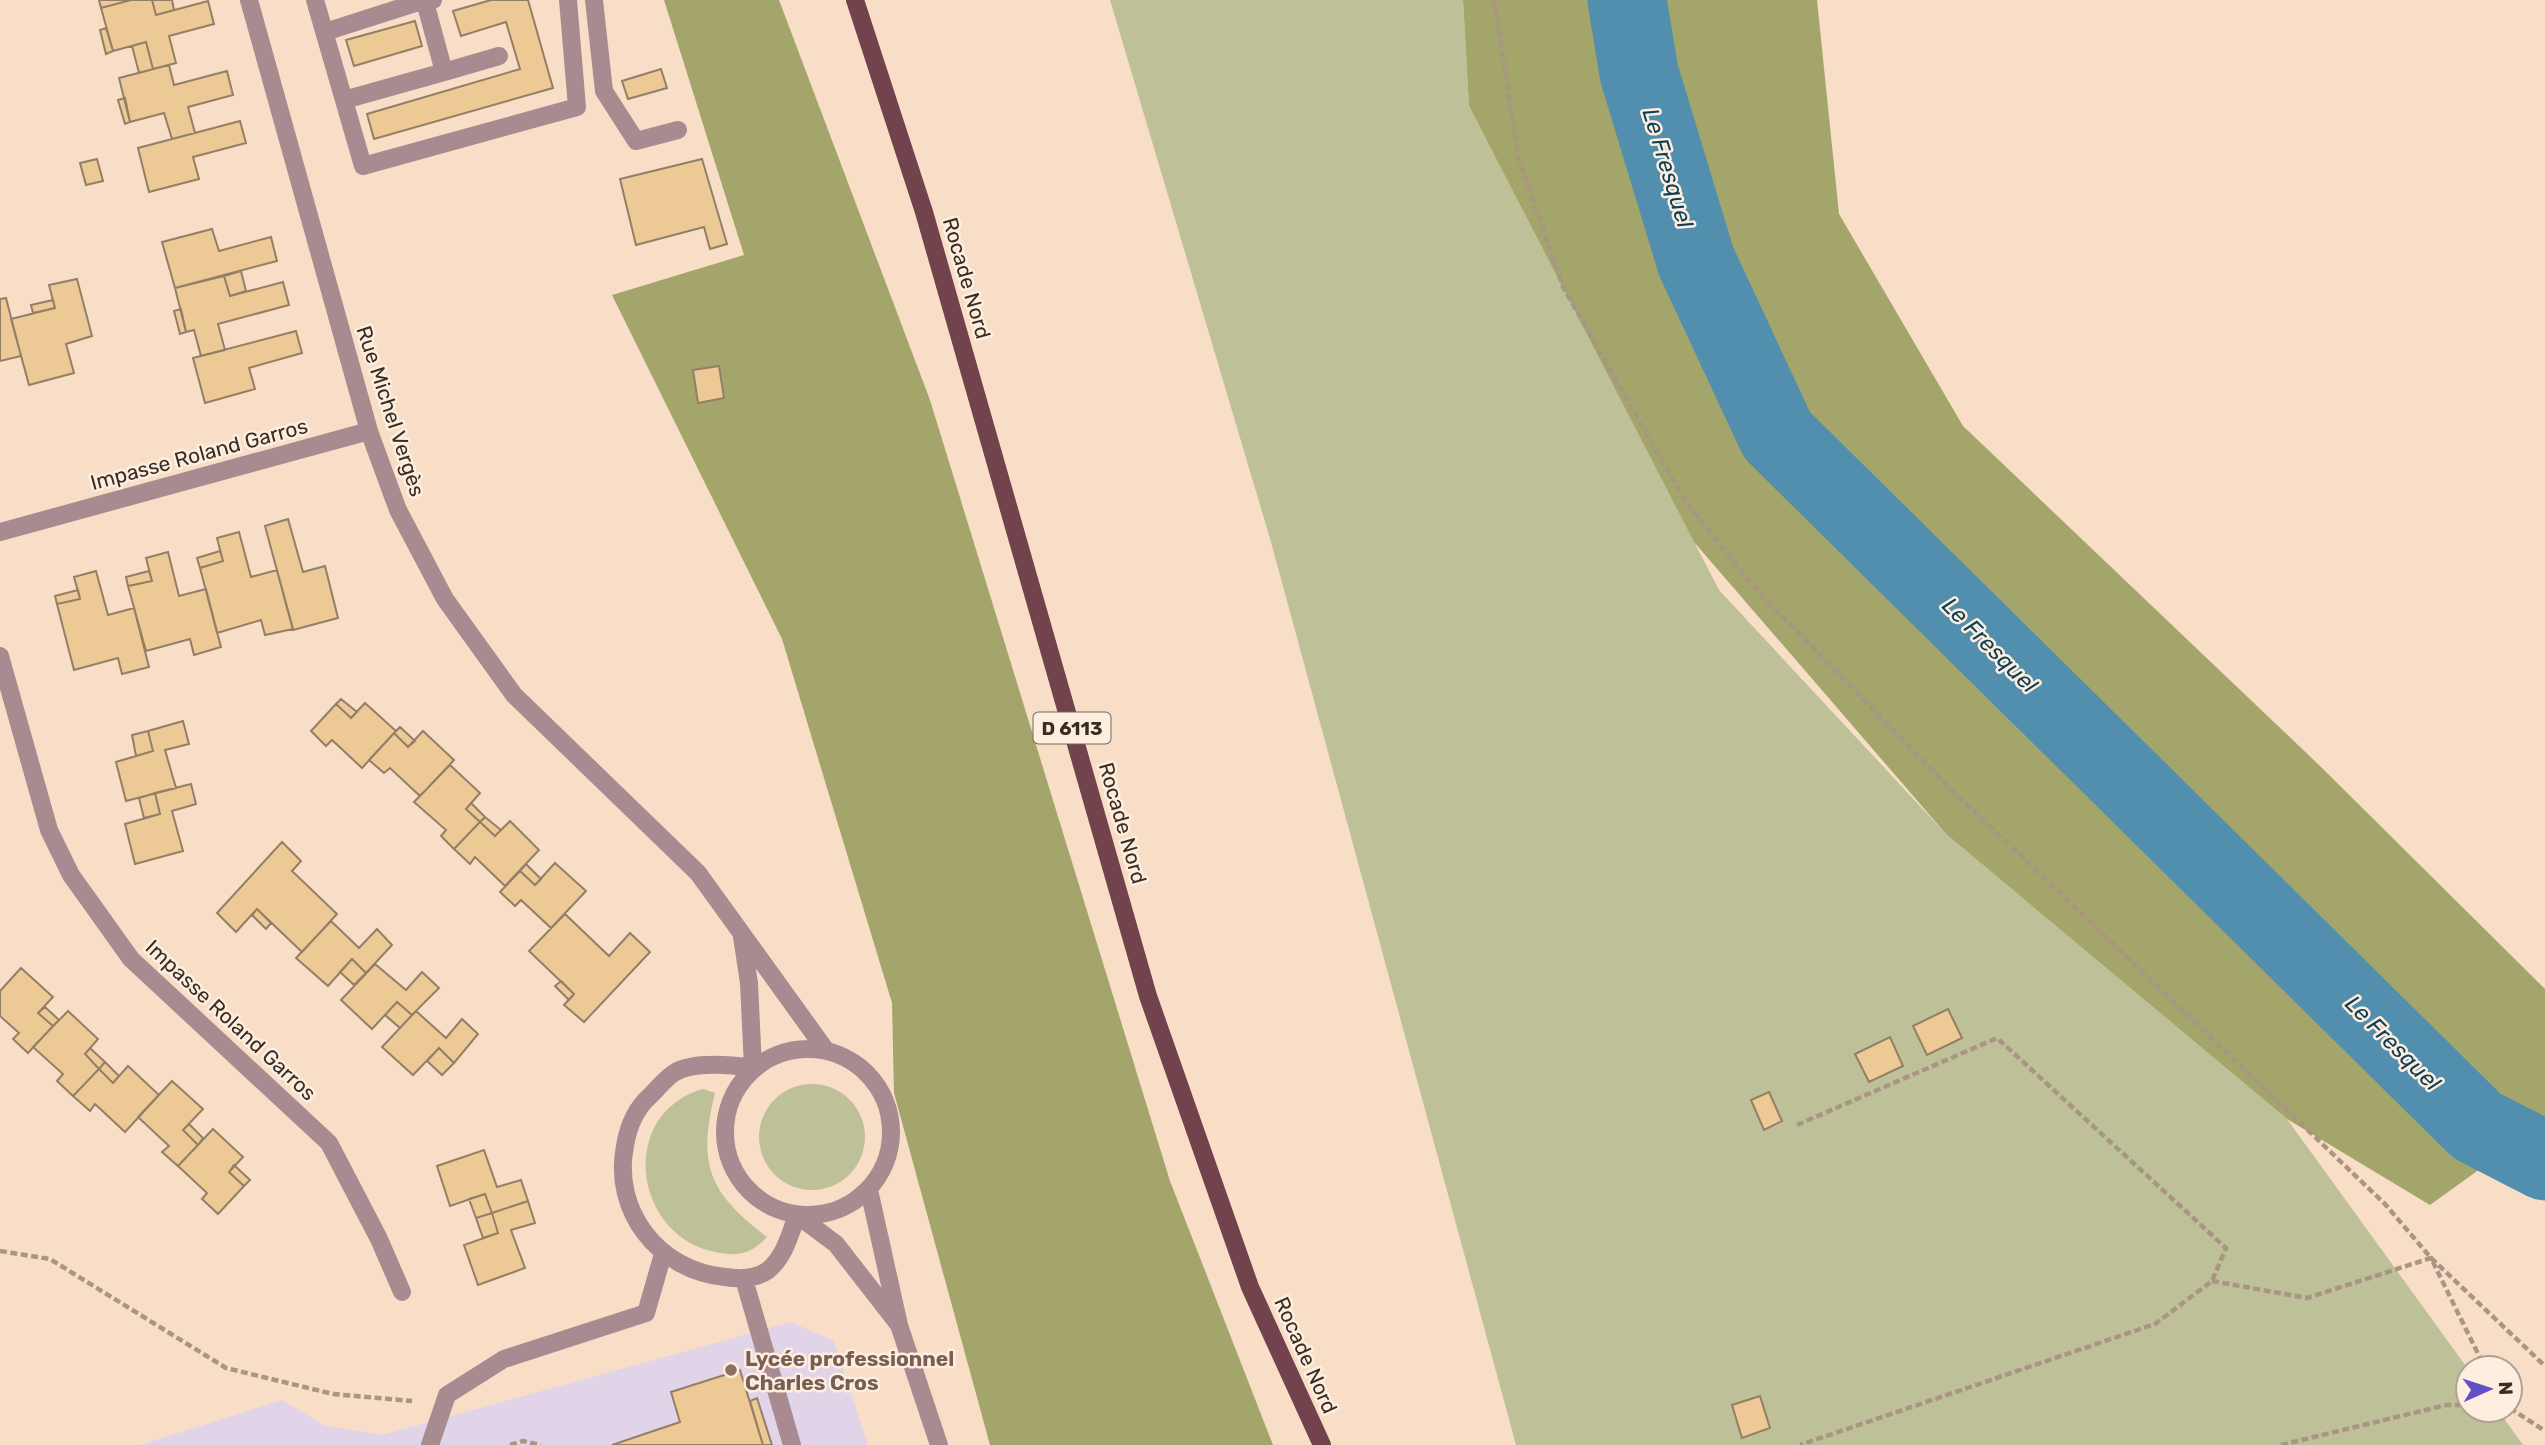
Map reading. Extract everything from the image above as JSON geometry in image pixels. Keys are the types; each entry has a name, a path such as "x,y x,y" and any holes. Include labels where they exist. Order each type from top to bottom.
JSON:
{"main road":[{"name":"Rocade Nord","path":"855,0 924,212 1148,996 1250,1287 1322,1445"}],"street":[{"name":"Rue Michel Vergès","path":"249,0 369,431 398,510 445,599 514,695 698,873 825,1049"},
{"path":"316,0 363,166 577,107 568,0"},
{"path":"594,0 604,91 636,141 678,130"},
{"path":"325,32 427,1 444,72"},
{"path":"344,100 499,56"},
{"name":"Impasse Roland Garros","path":"0,532 369,431"},
{"name":"Impasse Roland Garros","path":"0,656 49,830 71,875 131,959 328,1143 379,1239 402,1292"},
{"name":"Rue Michel Vergès","path":"741,933 749,983 753,1068"},
{"path":"797,1215 836,1212 869,1190 883,1169 891,1145 891,1120 884,1095 870,1074 849,1058 825,1049 787,1050 753,1068 733,1093 725,1124 728,1156 743,1184 767,1205 797,1215 836,1244 899,1325"},
{"path":"753,1068 722,1063 676,1071 642,1102 627,1131 622,1181 629,1209 645,1234 663,1254 699,1272 744,1279 766,1271 786,1248 797,1215"},
{"path":"869,1190 899,1325 939,1445"},
{"path":"430,1445 447,1395 504,1359 646,1313 663,1254"},
{"path":"744,1279 792,1445"}],"path":[{"path":"1494,0 1518,156 1563,287 1685,501 1761,595 1949,787 2385,1204 2431,1258 2545,1366"},
{"path":"1797,1125 1997,1038 2226,1248 2212,1281 2155,1324 1800,1445"},
{"path":"0,1251 50,1259 226,1368 333,1394 410,1401 447,1395"},
{"path":"2212,1281 2307,1298 2431,1258"},
{"path":"2431,1258 2478,1354"},
{"path":"2281,1445 2454,1405"},
{"path":"2524,1417 2545,1430"},
{"path":"510,1445 523,1441 541,1445"}],"shaded area":[{"name":"Lycée professionnel Charles Cros","path":"791,1322 834,1341 868,1445 140,1445 282,1400 324,1425 382,1435"}],"green space":[{"path":"664,0 779,0 930,400 1170,1181 1273,1445 990,1445 894,1093 892,1003 782,639 612,295 744,255"},
{"path":"1110,0 1463,0 1469,106 1719,590 1946,834 2287,1119 2457,1354 2454,1354 2454,1424 2508,1424 2523,1445 1516,1445 1271,542"},
{"path":"1463,0 1817,0 1839,214 1963,426 2320,766 2545,989 2545,1122 2430,1205 2287,1119 1946,834 1694,542 1469,106"},
{"path":"812,1084 832,1088 849,1100 861,1117 865,1137 861,1157 849,1174 832,1186 812,1190 792,1186 775,1174 763,1157 759,1137 763,1117 775,1100 792,1088"},
{"path":"703,1089 715,1093 707,1140 712,1176 732,1206 767,1237 744,1253 715,1252 687,1241 666,1223 652,1199 646,1173 648,1147 657,1122 676,1102"}],"building":[{"path":"99,0 131,0 101,8"},
{"path":"131,0 152,0 156,15 208,1 214,24 169,36 176,63 153,69 146,42 113,51 101,8"},
{"path":"152,0 172,0 174,10 156,15"},
{"path":"491,0 528,0 553,88 374,139 367,114 520,69 506,22 461,36 453,11"},
{"path":"415,21 422,46 354,66 346,40"},
{"path":"106,28 113,51 106,54 100,30"},
{"path":"146,42 153,69 139,73 132,46"},
{"path":"169,65 174,85 227,71 233,95 188,107 195,133 172,139 164,113 130,122 119,78"},
{"path":"661,69 667,88 628,99 622,81"},
{"path":"125,98 130,122 125,124 118,100"},
{"path":"240,121 246,143 193,157 199,179 149,192 138,148"},
{"path":"97,159 103,181 86,185 80,163"},
{"path":"702,159 727,244 710,249 704,227 636,245 620,179"},
{"path":"212,229 219,251 271,237 277,261 175,288 162,242"},
{"path":"241,271 246,291 230,296 224,276"},
{"path":"224,276 230,296 283,282 289,305 218,324 225,350 201,356 194,330 186,332 175,288"},
{"path":"77,279 92,336 66,344 74,373 29,385 11,319 55,308 49,285"},
{"path":"6,298 21,356 0,361 0,299"},
{"path":"53,300 55,308 33,313 31,305"},
{"path":"181,309 186,332 180,334 174,311"},
{"path":"296,331 302,353 249,368 255,389 205,403 193,358"},
{"path":"719,366 724,398 698,403 693,370"},
{"path":"288,519 303,572 325,566 338,618 293,630 265,526"},
{"path":"239,532 251,577 277,570 293,629 265,635 261,620 217,633 200,568 223,561 217,538"},
{"path":"220,551 223,561 200,568 197,558"},
{"path":"168,552 179,596 206,589 221,647 194,655 190,639 146,651 128,586 152,581 146,558"},
{"path":"96,571 108,615 134,608 149,667 122,674 118,658 74,670 57,604 80,599 74,577"},
{"path":"149,571 152,581 128,586 126,577"},
{"path":"78,590 80,599 57,604 55,596"},
{"path":"341,699 357,712 351,718 336,704"},
{"path":"365,703 396,731 362,768 332,740 326,746 311,731 336,704 351,718"},
{"path":"183,721 189,744 165,750 176,788 126,801 116,762 153,751 148,731"},
{"path":"400,727 415,741 408,747 394,733"},
{"path":"148,731 153,751 136,756 132,735"},
{"path":"423,731 454,760 420,796 390,768 384,773 369,760 394,733 408,747"},
{"path":"450,765 480,793 466,809 480,822 454,849 441,836 446,830 414,802"},
{"path":"191,784 196,804 172,811 183,851 135,864 125,824 160,814 155,793"},
{"path":"155,793 160,814 144,818 139,798"},
{"path":"471,803 485,817 480,822 466,809"},
{"path":"485,817 501,830 495,836 480,822"},
{"path":"510,821 539,850 505,886 475,857 470,864 454,849 480,822 495,836"},
{"path":"282,842 301,861 292,871 337,914 302,952 257,909 236,932 217,913"},
{"path":"555,863 586,891 551,928 521,900 515,906 500,892 520,871 535,885"},
{"path":"526,864 541,879 535,885 520,871"},
{"path":"257,909 271,923 266,929 252,915"},
{"path":"565,914 609,956 630,933 650,952 584,1022 564,1005 574,994 529,951"},
{"path":"331,921 359,948 377,929 392,945 366,973 352,959 328,986 296,958"},
{"path":"352,959 366,973 354,985 340,972"},
{"path":"375,964 406,990 422,972 439,988 412,1015 397,1002 372,1029 341,1000"},
{"path":"21,968 53,997 38,1013 53,1026 28,1053 13,1039 19,1033 0,1016 0,991"},
{"path":"561,981 574,994 569,1000 555,986"},
{"path":"397,1002 412,1015 400,1028 385,1015"},
{"path":"45,1007 59,1020 53,1026 38,1013"},
{"path":"1948,1009 1962,1038 1927,1055 1913,1026"},
{"path":"68,1011 98,1039 85,1054 99,1069 73,1096 57,1081 63,1074 33,1047"},
{"path":"416,1011 446,1038 462,1019 478,1034 454,1063 439,1048 413,1075 382,1047"},
{"path":"1890,1037 1903,1066 1869,1082 1855,1054"},
{"path":"90,1048 105,1062 99,1069 85,1054"},
{"path":"439,1048 454,1063 442,1075 427,1061"},
{"path":"105,1062 119,1076 113,1083 99,1069"},
{"path":"128,1066 159,1095 125,1132 95,1104 90,1111 73,1096 99,1069 113,1083"},
{"path":"172,1081 203,1109 183,1130 198,1145 178,1166 162,1152 169,1146 138,1117"},
{"path":"1769,1092 1782,1121 1764,1130 1751,1100"},
{"path":"189,1124 203,1138 198,1145 183,1130"},
{"path":"213,1129 243,1157 229,1172 244,1186 218,1214 202,1199 207,1193 178,1166"},
{"path":"484,1150 497,1187 521,1180 528,1201 492,1213 485,1194 450,1206 437,1166"},
{"path":"234,1165 250,1180 244,1186 229,1172"},
{"path":"485,1194 492,1213 476,1218 469,1199"},
{"path":"528,1201 535,1223 511,1230 525,1268 478,1285 464,1245 498,1233 492,1213"},
{"path":"492,1213 498,1233 483,1238 476,1218"},
{"path":"740,1370 763,1445 612,1445 680,1422 671,1392"},
{"path":"1760,1396 1770,1428 1742,1438 1732,1405"},
{"path":"757,1398 772,1445 763,1445 750,1401"}],"waterway":[{"name":"Le Fresquel","path":"1627,0 1639,73 1696,261 1777,435 2477,1126 2545,1161"}],"place":[{"name":"Lycée professionnel Charles Cros","path":"731,1370"}]}
